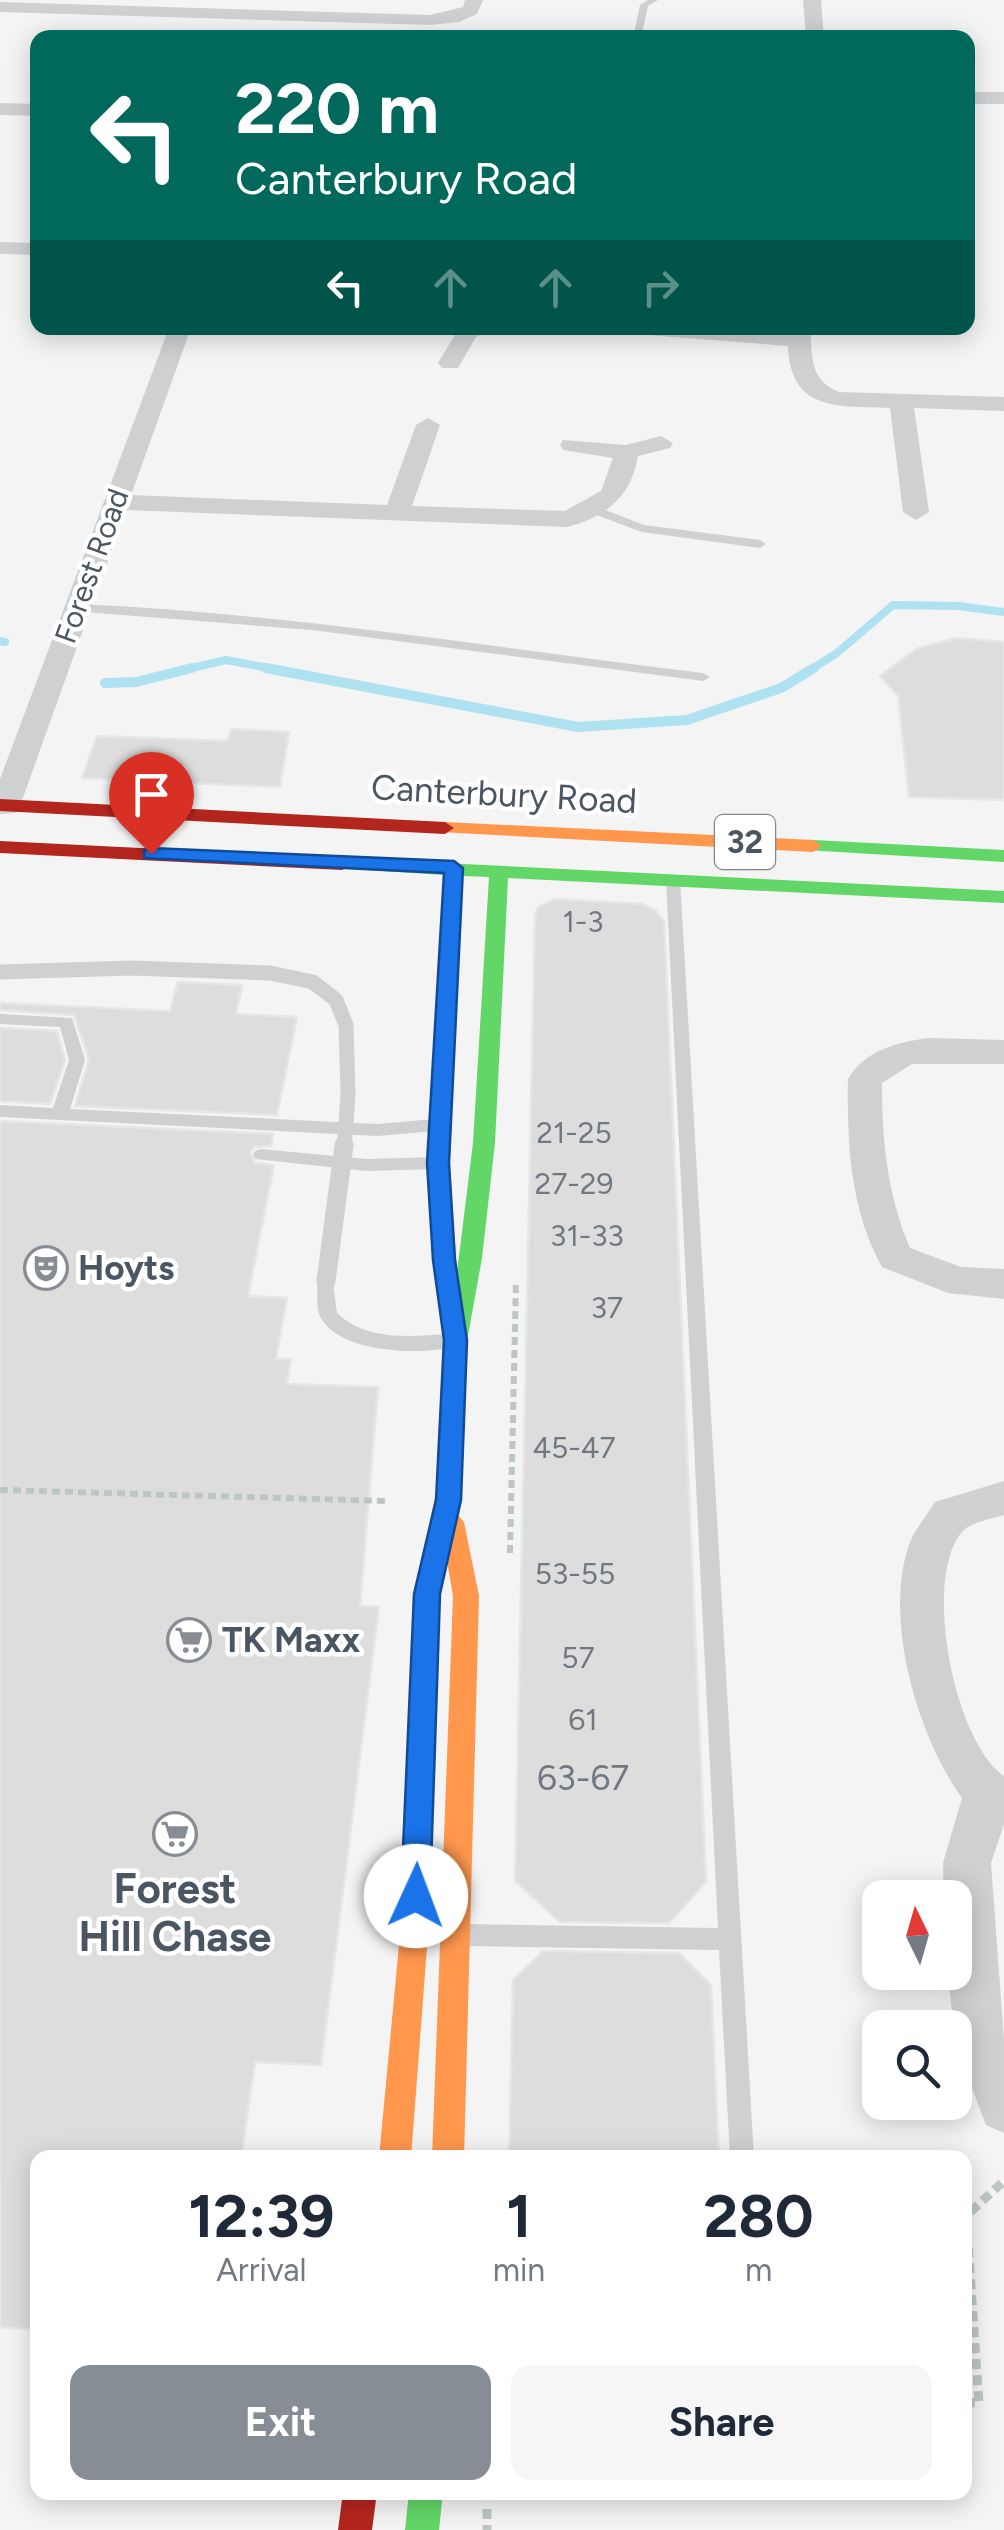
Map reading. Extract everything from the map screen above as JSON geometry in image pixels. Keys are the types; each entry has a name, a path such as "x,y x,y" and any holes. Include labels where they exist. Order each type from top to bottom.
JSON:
{"main road":[{"name":"Canterbury Road","path":"2,806 1004,856"},
{"path":"456,1340 444,1260 438,1163 454,868 487,828"},
{"path":"396,2150 414,1934 427,1594 448,1500 456,1340 471,1258 484,1143 500,870 487,828"},
{"name":"32","path":"0,847 1004,897"},
{"path":"440,1124 486,1107"},
{"path":"438,1163 484,1143"},
{"path":"448,1500 466,1596 448,2150"},
{"path":"355,2530 359,2500"},
{"path":"422,2530 425,2500"}],"street":[{"path":"0,7 232,7 430,20 459,16 472,10 474,0"},
{"path":"812,0 814,30"},
{"path":"222,30 232,7"},
{"path":"975,98 1004,98"},
{"path":"0,109 30,110"},
{"path":"0,248 30,249"},
{"name":"Forest Road","path":"2,806 177,335"},
{"path":"450,363 465,335"},
{"path":"800,335 801,374 814,392 836,399 1004,404"},
{"path":"901,401 916,512"},
{"path":"398,513 428,425"},
{"path":"572,446 626,452 660,443"},
{"path":"115,502 567,519 596,510 622,482 626,452"},
{"path":"1004,1052 908,1051 879,1062 864,1079 864,1130 874,1210 894,1257 945,1279 986,1286 1004,1284"},
{"path":"1004,1498 950,1514 929,1548 922,1609 934,1685 961,1757 995,1799 966,1863 979,2040 1004,2107"}],"lane":[{"path":"639,30 644,5 654,0"},
{"path":"596,510 642,528 760,544"},
{"path":"76,608 374,630 574,663 703,677"},
{"path":"674,879 742,2150"},
{"path":"0,972 107,966 285,974 319,984 340,1004 348,1025 347,1096 326,1282 328,1315 336,1326 349,1332 398,1344 456,1340"},
{"path":"0,1019 66,1022 77,1060 60,1114"},
{"path":"0,1111 378,1130 440,1124"},
{"path":"262,1154 366,1165 438,1163"},
{"path":"414,1934 729,1939"}],"path":[{"path":"510,1560 516,1268"},
{"path":"0,1490 388,1500"},
{"path":"972,2210 1004,2181"},
{"path":"972,2296 980,2403 972,2402"}],"building":[{"path":"956,638 1004,642 1004,800 909,797 898,696 880,676 916,649"},
{"path":"232,729 289,732 280,787 82,778 97,736 227,741"},
{"path":"555,899 642,904 656,911 664,921 706,1882 669,1923 560,1922 515,1881 535,916 538,907"},
{"path":"178,982 242,985 236,1014 297,1017 277,1115 75,1106 89,1059 74,1015 0,1010 0,1003 170,1011"},
{"path":"0,1028 57,1031 65,1060 50,1104 0,1101"},
{"name":"Forest Hill Chase","path":"0,1121 273,1134 271,1146 254,1147 250,1153 255,1163 274,1165 248,1296 287,1298 276,1359 291,1359 287,1384 378,1387 360,1606 379,1607 321,2065 255,2062 242,2150 30,2150 30,2329 0,2327"},
{"path":"543,1951 679,1953 711,1985 719,2150 509,2150 513,1980"}],"waterway":[{"path":"810,670 837,653 893,605 959,606 1004,612"},
{"path":"0,641 5,642"},
{"path":"183,670 226,660 279,670"},
{"path":"105,683 136,682 192,668"},
{"path":"266,668 578,727 687,720 781,688 814,668"}],"traffic: fast":[{"path":"813,846 1004,856"},
{"path":"342,864 1004,897"},
{"path":"446,1275 438,1163 454,868"},
{"path":"449,1488 455,1341 471,1258 484,1143 499,870"},
{"path":"422,2530 425,2500"}],"traffic: slow":[{"path":"445,828 813,846"},
{"path":"396,2150 414,1934 427,1594 449,1488"},
{"path":"448,2150 466,1596 452,1522"}],"traffic: jam":[{"path":"0,805 445,828"},
{"path":"0,847 342,864"},
{"path":"355,2530 359,2500"}],"place":[{"name":"Hoyts","path":"46,1268"},
{"name":"TK Maxx","path":"189,1640"},
{"name":"Forest Hill Chase","path":"175,1834"}],"route":[{"path":"151,854 454,868 438,1163 444,1260 456,1340 448,1500 427,1594 416,1896"}]}
